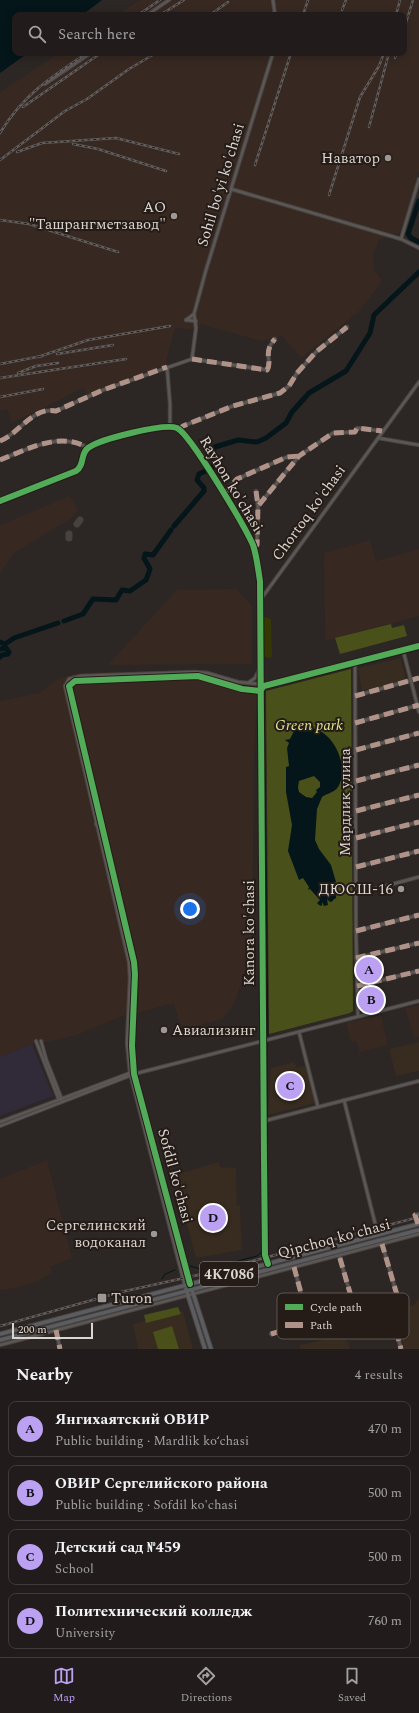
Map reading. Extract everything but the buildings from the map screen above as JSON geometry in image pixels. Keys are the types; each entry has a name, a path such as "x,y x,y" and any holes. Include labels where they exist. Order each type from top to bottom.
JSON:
{"main road":[{"name":"Qipchoq ko'chasi","path":"0,1334 418,1224"},
{"path":"408,1227 409,1232"},
{"name":"Qipchoq ko'chasi","path":"0,1340 53,1329 124,1307 187,1293 258,1272 419,1230"},
{"path":"256,1267 258,1272"},
{"path":"190,1284 211,1349"},
{"path":"187,1293 190,1284"},
{"path":"185,1286 205,1349"},
{"path":"122,1302 124,1307"}],"street":[{"path":"151,12 169,0"},
{"path":"273,0 275,12"},
{"path":"46,84 87,56"},
{"name":"Sohil bo'yi ko'chasi","path":"194,314 206,270 272,56"},
{"path":"401,239 419,179"},
{"path":"231,189 401,239 419,248"},
{"path":"192,359 196,321 194,314 186,320 196,321"},
{"name":"Rayhon ko'chasi","path":"180,430 183,426 233,406 280,393 289,386 302,367 316,352 348,327"},
{"path":"0,441 19,429 39,412 48,409 56,411 103,390 192,359 267,370 269,367 268,349 275,339"},
{"path":"166,367 170,404 170,427"},
{"name":"Chortoq ko'chasi","path":"260,601 270,584 419,382"},
{"name":"Rayhon ko'chasi","path":"88,448 135,432 170,427 180,430 187,437 210,471 253,547 260,581 260,601"},
{"path":"258,506 299,456 333,433 354,432 357,428 382,431"},
{"path":"378,438 419,445"},
{"path":"0,460 56,440 74,442 88,448 85,452 82,465 78,470 0,501"},
{"path":"224,494 237,479 287,456 299,456"},
{"name":"Chortoq ko'chasi","path":"253,547 257,545 258,540 258,506 256,491"},
{"path":"260,581 264,587 270,584"},
{"name":"Kanora ko'chasi","path":"260,601 260,691 266,1041 266,1247 268,1264"},
{"path":"264,686 199,672 143,673 72,678 66,683 69,685 75,681 198,676 242,689 260,691 264,686 419,646"},
{"path":"403,650 419,712"},
{"name":"Мардлик улица","path":"356,663 356,958 358,1016"},
{"path":"248,683 255,678 260,668"},
{"path":"143,673 144,678"},
{"path":"110,675 111,679"},
{"path":"355,696 419,678"},
{"name":"Sofdil ko'chasi","path":"66,683 65,690 130,968 127,1027 130,1075 185,1286"},
{"name":"Sofdil ko'chasi","path":"69,685 135,971 132,1046 134,1074 190,1284"},
{"path":"356,723 418,706"},
{"path":"356,750 419,734"},
{"path":"356,781 419,765"},
{"path":"356,811 419,795"},
{"path":"356,838 419,822"},
{"path":"96,824 106,842"},
{"path":"356,867 419,851"},
{"path":"356,894 419,877"},
{"path":"356,931 419,915"},
{"path":"356,958 419,943"},
{"path":"357,986 419,971"},
{"path":"0,1126 130,1075 419,1001"},
{"path":"299,1032 318,1107"},
{"path":"36,1041 61,1101"},
{"path":"41,1041 61,1101"},
{"path":"266,1120 419,1081"},
{"path":"344,1100 378,1235"},
{"path":"0,1122 61,1101"},
{"path":"159,1186 164,1184"},
{"path":"418,1224 415,1215 419,1214"},
{"name":"Qipchoq ko'chasi","path":"192,1291 202,1291 419,1234"},
{"path":"382,1244 395,1293"},
{"path":"340,1255 350,1293"},
{"path":"294,1267 301,1293"},
{"path":"182,1273 187,1271"},
{"path":"196,1302 198,1294 202,1291"},
{"name":"Qipchoq ko'chasi","path":"0,1345 53,1329 181,1296 187,1293"},
{"path":"181,1296 187,1299 191,1304"},
{"path":"53,1329 60,1349"},
{"path":"271,1334 277,1332"},
{"path":"398,1339 401,1349"}],"shaded area":[{"path":"0,0 102,0 86,12 12,12 12,56 24,56 0,73"},
{"path":"140,0 419,0 419,171 401,232 379,240 373,256 375,271 381,279 381,283 359,311 301,358 282,336 261,341 200,324 198,330 175,328 165,365 86,395 84,388 11,423 7,409 0,411 0,92 54,56 407,56 407,12 122,12"},
{"path":"70,496 78,510 73,517 14,553 0,574 0,525"},
{"path":"370,540 376,561 419,549 419,616 325,641 324,553"},
{"path":"236,589 252,606 252,664 108,665 177,590"},
{"path":"265,617 271,619 272,656 270,658 262,656 263,618"},
{"path":"401,658 406,680 362,691 358,668"},
{"path":"208,670 224,676 235,683 257,686 254,762 252,958 246,968 235,1002 223,1019 181,1030 174,1003 125,1015 77,1035 32,1044 0,1057 0,701 39,693 58,679 74,674"},
{"path":"312,728 327,736 333,743 341,761 341,779 338,787 335,791 322,797 317,809 315,840 319,849 331,865 336,882 332,883 333,885 337,884 336,898 330,902 327,899 328,905 324,906 322,902 322,906 317,903 320,900 310,889 308,890 309,887 303,878 299,880 288,851 292,825 286,792 286,767 289,766 287,748 289,743 285,740 290,739 295,729 302,731","holes":["314,776 320,782 320,787 316,790 317,792 312,798 306,797 299,792 299,781"]},
{"path":"419,1005 419,1037 414,1038 405,1008"},
{"path":"381,1015 388,1045 360,1052 356,1041 351,1042 346,1023"},
{"path":"419,1042 419,1071 396,1076 389,1049"},
{"path":"32,1044 53,1096 0,1116 0,1057"},
{"path":"295,1062 296,1068 305,1066 315,1103 268,1115 271,1068"},
{"path":"47,1160 72,1258 50,1267 52,1273 38,1281 16,1288 0,1290 0,1179"},
{"path":"219,1162 220,1167 236,1168 237,1206 240,1206 242,1250 196,1258 174,1175"},
{"path":"419,1298 419,1349 404,1349 402,1339 409,1339 409,1306 414,1305"},
{"path":"183,1311 193,1349 138,1349 133,1324"},
{"path":"327,1339 344,1339 348,1342 350,1349 300,1349 300,1345"}],"green space":[{"path":"391,624 392,628 404,625 407,636 340,654 335,638"},
{"name":"Green park","path":"351,669 353,1011 269,1034 266,691"},
{"path":"178,1307 181,1314 146,1323 144,1315"},
{"path":"172,1326 179,1349 158,1349 153,1332"}],"waterway":[{"path":"419,201 408,234 411,238 419,242"},
{"path":"174,526 204,491 204,488 197,480 199,474 214,467 213,451 215,447 238,440 257,442 266,438 286,423 292,412 309,393 346,371 370,333 374,315 419,272"},
{"path":"64,621 83,614 93,599 116,600 122,590 130,591 146,580 150,569 144,558 145,554 153,555 171,530"},
{"path":"0,642 5,644 14,638 58,623"},
{"path":"0,649 6,648 9,652 8,654 0,657"},
{"path":"264,691 268,1038"},
{"path":"267,1042 267,1118"},
{"path":"266,1248 268,1244 267,1122"},
{"path":"190,1266 203,1270 257,1256 264,1250"},
{"path":"162,1279 165,1274 175,1270"}],"taxiway":[{"path":"77,524 80,520"}],"railway":[{"path":"142,12 160,0"},
{"path":"165,12 184,0"},
{"path":"304,12 308,0"},
{"path":"342,10 346,0"},
{"path":"397,12 400,0"},
{"path":"407,19 413,0"},
{"path":"214,12 228,2"},
{"path":"0,133 28,97 61,70 82,56"},
{"path":"23,107 97,56"},
{"path":"0,160 65,111 87,99 129,69 151,56"},
{"path":"255,165 290,56"},
{"path":"329,195 360,97 379,66 383,56"},
{"path":"369,127 388,56"},
{"path":"17,152 42,143 116,138 179,154"},
{"path":"73,144 98,149 166,171"},
{"path":"0,220 29,224 118,252"},
{"path":"38,357 88,340 170,326"},
{"path":"57,354 113,345"},
{"path":"0,364 42,356"},
{"path":"0,378 126,359"},
{"path":"18,373 36,366 58,363"},
{"path":"0,397 43,389"},
{"path":"0,1326 121,1292 207,1273 419,1217"}],"marked path":[{"path":"179,430 183,426 233,406 280,393 289,386 297,373 316,352 347,327"},
{"path":"192,359 267,370 269,367 269,348 275,339"},
{"path":"0,441 40,412 56,411 103,390 167,367"},
{"path":"253,547 257,545 258,506 299,456 333,433 355,432 357,428 382,431"},
{"path":"0,460 33,447 55,441 77,443 88,448"},
{"path":"224,494 237,479 287,457 299,456"},
{"path":"256,491 258,506"},
{"path":"355,696 419,678"},
{"path":"355,723 419,705"},
{"path":"356,750 419,733"},
{"path":"356,781 419,765"},
{"path":"356,811 419,795"},
{"path":"356,838 419,822"},
{"path":"356,867 419,851"},
{"path":"356,931 419,915"},
{"path":"356,958 419,943"},
{"path":"357,986 419,971"},
{"path":"418,1224 415,1215 419,1214"},
{"path":"382,1244 396,1293"},
{"path":"339,1255 350,1293"},
{"path":"294,1267 301,1293"},
{"path":"56,1330 60,1349"},
{"path":"271,1334 277,1332"},
{"path":"398,1339 401,1349"}],"cycle path":[{"path":"0,501 76,471 81,466 86,450 95,444 118,436 146,430 170,427 177,428 184,434 205,463 240,520 253,545 260,581 265,1255 268,1264"},
{"path":"190,1284 134,1074 132,1046 135,974 134,962 69,686 75,681 198,676 242,689 260,691 264,686 419,646"}],"place":[{"name":"Наватор","path":"388,158"},
{"name":"АО \"Ташрангметзавод\"","path":"174,216"},
{"name":"ДЮСШ-16","path":"401,889"},
{"name":"Янгихаятский ОВИР","path":"369,970"},
{"name":"ОВИР Сергелийского района","path":"371,1000"},
{"name":"Авиализинг","path":"164,1030"},
{"name":"Детский сад №459","path":"290,1086"},
{"name":"Политехнический колледж","path":"213,1218"},
{"name":"Сергелинский водоканал","path":"154,1234"},
{"name":"Turon","path":"102,1298"}]}
